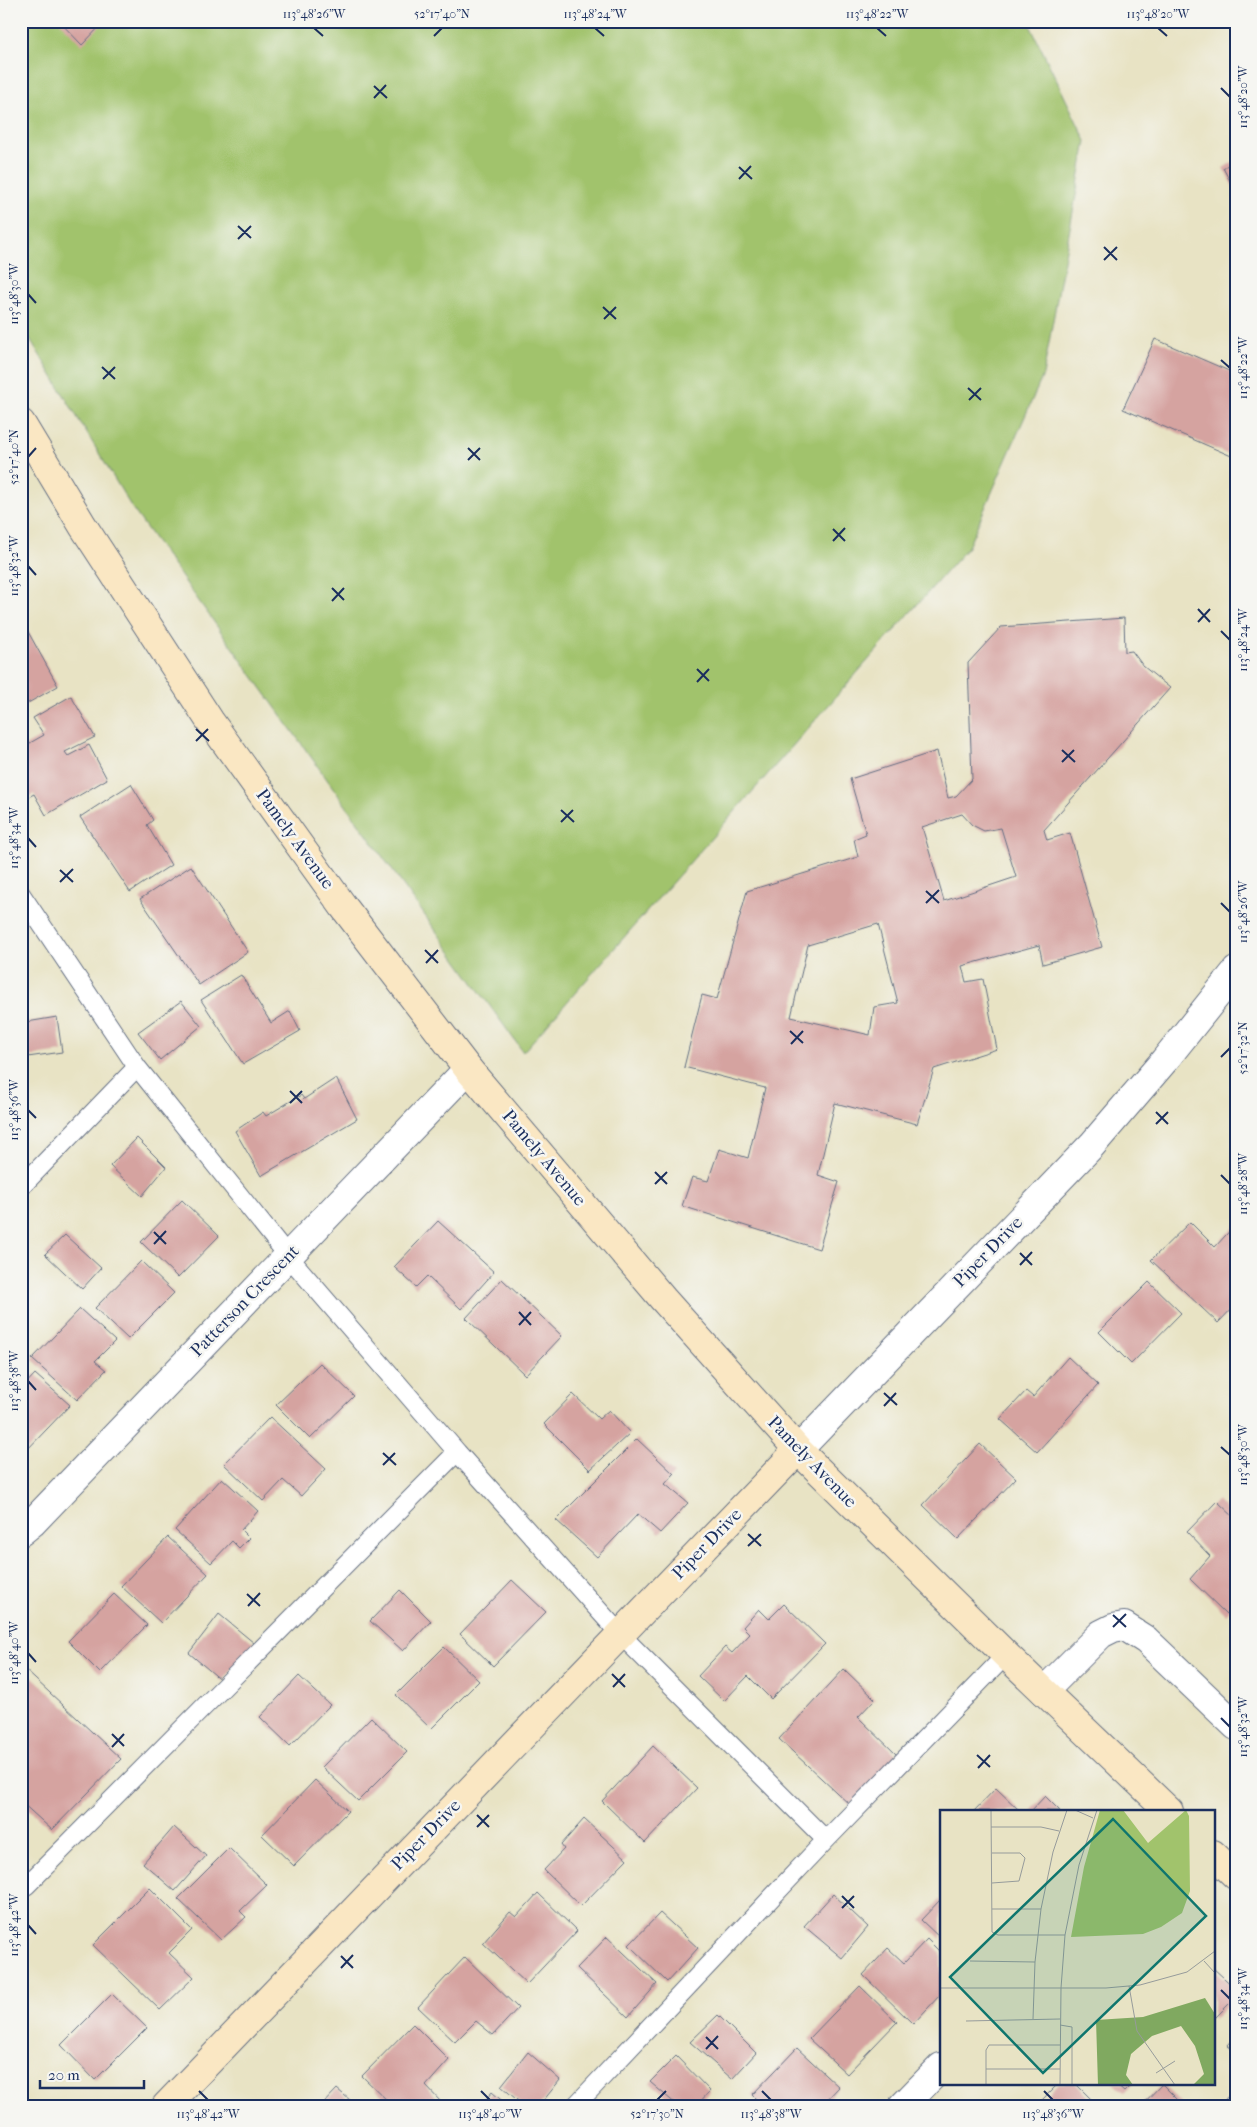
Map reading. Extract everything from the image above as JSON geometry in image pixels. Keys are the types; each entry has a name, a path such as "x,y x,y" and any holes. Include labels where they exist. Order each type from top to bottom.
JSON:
{"street":[{"name":"Pamely Avenue","path":"21,423 83,526 210,721 343,906 468,1069 663,1299 798,1450 1006,1655 1168,1810"},
{"name":"Piper Drive","path":"166,2106 1092,1144 1235,975"},
{"name":"Patterson Crescent","path":"21,1532 44,1512 468,1069"},
{"path":"1044,1691 1101,1634 1112,1628 1124,1626 1146,1640 1236,1726"},
{"path":"1214,1855 1236,1876"},
{"path":"903,2106 940,2068"}],"lane":[{"path":"21,894 137,1067 288,1256 457,1452 620,1634 826,1840"},
{"path":"21,1187 137,1067"},
{"path":"26,1886 457,1452"},
{"path":"575,2106 826,1840 1006,1655"},
{"path":"1232,2106 1236,2102"}],"green space":[{"path":"21,21 1028,21 1086,141 1043,375 968,547 523,1052 132,508 21,324"}],"building":[{"path":"59,21 105,21 82,45"},
{"path":"1236,160 1236,192 1223,168"},
{"path":"1155,339 1236,374 1236,458 1123,409"},
{"path":"1124,618 1125,652 1132,651 1143,666 1170,688 1044,830 1047,840 1070,833 1102,947 1043,964 1039,945 962,966 966,982 983,979 997,1049 934,1069 917,1124 835,1103 818,1175 839,1182 819,1249 682,1206 692,1177 708,1181 719,1149 748,1158 765,1088 684,1067 702,995 717,999 747,891 858,857 854,839 866,834 850,779 937,751 948,798 956,796 972,779 968,663 1001,627","holes":["962,814 972,825 984,831 1001,828 1016,877 944,901 922,827","878,924 898,1003 874,1007 870,1035 791,1017 808,945"]},
{"path":"21,619 58,686 21,707"},
{"path":"71,696 95,737 65,752 68,756 89,745 107,779 46,815 34,794 21,801 21,748 44,735 33,718"},
{"path":"131,784 153,820 147,825 171,865 130,892 80,817"},
{"path":"191,866 248,952 199,985 140,899"},
{"path":"241,975 271,1023 290,1011 300,1031 243,1064 201,1000"},
{"path":"181,1001 201,1026 160,1060 138,1032"},
{"path":"57,1017 62,1052 21,1058 21,1023"},
{"path":"336,1078 357,1119 261,1176 235,1131 263,1112 266,1116 301,1095 304,1099"},
{"path":"137,1138 166,1167 142,1196 110,1166"},
{"path":"182,1200 219,1236 178,1278 141,1242"},
{"path":"438,1221 494,1272 461,1309 427,1276 416,1287 394,1267"},
{"path":"1190,1222 1215,1247 1236,1224 1236,1304 1218,1323 1151,1260"},
{"path":"65,1235 101,1268 82,1289 45,1254"},
{"path":"141,1261 174,1293 128,1339 95,1308"},
{"path":"502,1279 562,1336 525,1375 466,1318"},
{"path":"1149,1282 1181,1313 1131,1364 1099,1332"},
{"path":"80,1309 115,1341 95,1361 106,1370 77,1400 32,1359"},
{"path":"1068,1357 1098,1385 1037,1452 1000,1419 1026,1391 1033,1397"},
{"path":"320,1363 354,1396 310,1439 276,1405"},
{"path":"35,1374 70,1405 24,1453 21,1450 21,1389"},
{"path":"573,1394 599,1419 609,1410 630,1433 590,1470 544,1424"},
{"path":"270,1417 326,1469 301,1496 283,1480 263,1501 224,1464"},
{"path":"637,1439 674,1474 665,1484 688,1503 660,1533 638,1514 597,1557 556,1520"},
{"path":"980,1444 1016,1478 958,1539 923,1505"},
{"path":"222,1478 258,1511 241,1530 249,1538 239,1548 232,1541 211,1563 175,1530"},
{"path":"1217,1501 1236,1519 1236,1603 1226,1614 1190,1579 1210,1556 1187,1532"},
{"path":"168,1537 208,1574 161,1623 121,1586"},
{"path":"512,1580 546,1612 493,1666 460,1634"},
{"path":"400,1590 431,1621 403,1651 370,1621"},
{"path":"114,1594 147,1625 100,1673 68,1641"},
{"path":"784,1604 825,1644 771,1699 748,1676 724,1701 698,1676 725,1647 732,1653 750,1634 743,1627 759,1609 769,1619"},
{"path":"219,1614 254,1643 222,1681 189,1653"},
{"path":"444,1647 479,1681 431,1729 396,1695"},
{"path":"21,1666 121,1759 52,1830 21,1802"},
{"path":"844,1669 875,1699 858,1717 898,1756 850,1805 779,1739"},
{"path":"299,1676 330,1705 290,1746 260,1717"},
{"path":"371,1717 407,1752 358,1801 322,1767"},
{"path":"653,1746 697,1788 645,1843 602,1801"},
{"path":"315,1780 348,1811 294,1866 262,1835"},
{"path":"996,1788 1019,1810 975,1810"},
{"path":"1045,1796 1059,1810 1032,1810"},
{"path":"584,1819 627,1859 581,1906 544,1870 564,1849 561,1845"},
{"path":"174,1827 206,1856 175,1891 143,1863"},
{"path":"229,1848 267,1885 240,1911 246,1917 221,1940 178,1899"},
{"path":"150,1888 192,1930 169,1953 194,1977 160,2010 93,1945"},
{"path":"538,1893 577,1931 527,1984 483,1943 510,1912 516,1917"},
{"path":"833,1894 868,1927 842,1958 804,1926"},
{"path":"940,1900 940,1938 921,1920"},
{"path":"660,1913 698,1948 667,1982 629,1945"},
{"path":"607,1937 657,1984 628,2017 577,1968"},
{"path":"927,1939 940,1952 940,1995 913,2024 863,1975 888,1948 904,1963"},
{"path":"465,1957 518,2008 493,2035 476,2021 455,2042 418,2007"},
{"path":"1214,1969 1236,1989 1236,1997 1214,2019"},
{"path":"860,1986 897,2022 847,2074 809,2039"},
{"path":"112,1994 147,2028 95,2080 61,2045"},
{"path":"718,2015 756,2053 732,2079 690,2042"},
{"path":"413,2024 449,2060 426,2086 440,2101 436,2106 393,2106 362,2076"},
{"path":"1236,2035 1236,2053 1227,2045"},
{"path":"797,2048 839,2087 821,2106 763,2106 752,2095"},
{"path":"528,2052 560,2080 539,2106 524,2106 501,2086"},
{"path":"676,2056 710,2091 696,2106 678,2106 650,2082"},
{"path":"1058,2084 1076,2084 1098,2106 1036,2106"},
{"path":"1115,2084 1132,2084 1124,2092"},
{"path":"1162,2084 1184,2106 1141,2106"},
{"path":"337,2089 357,2106 321,2106"},
{"path":"492,2092 508,2106 480,2106"}]}
